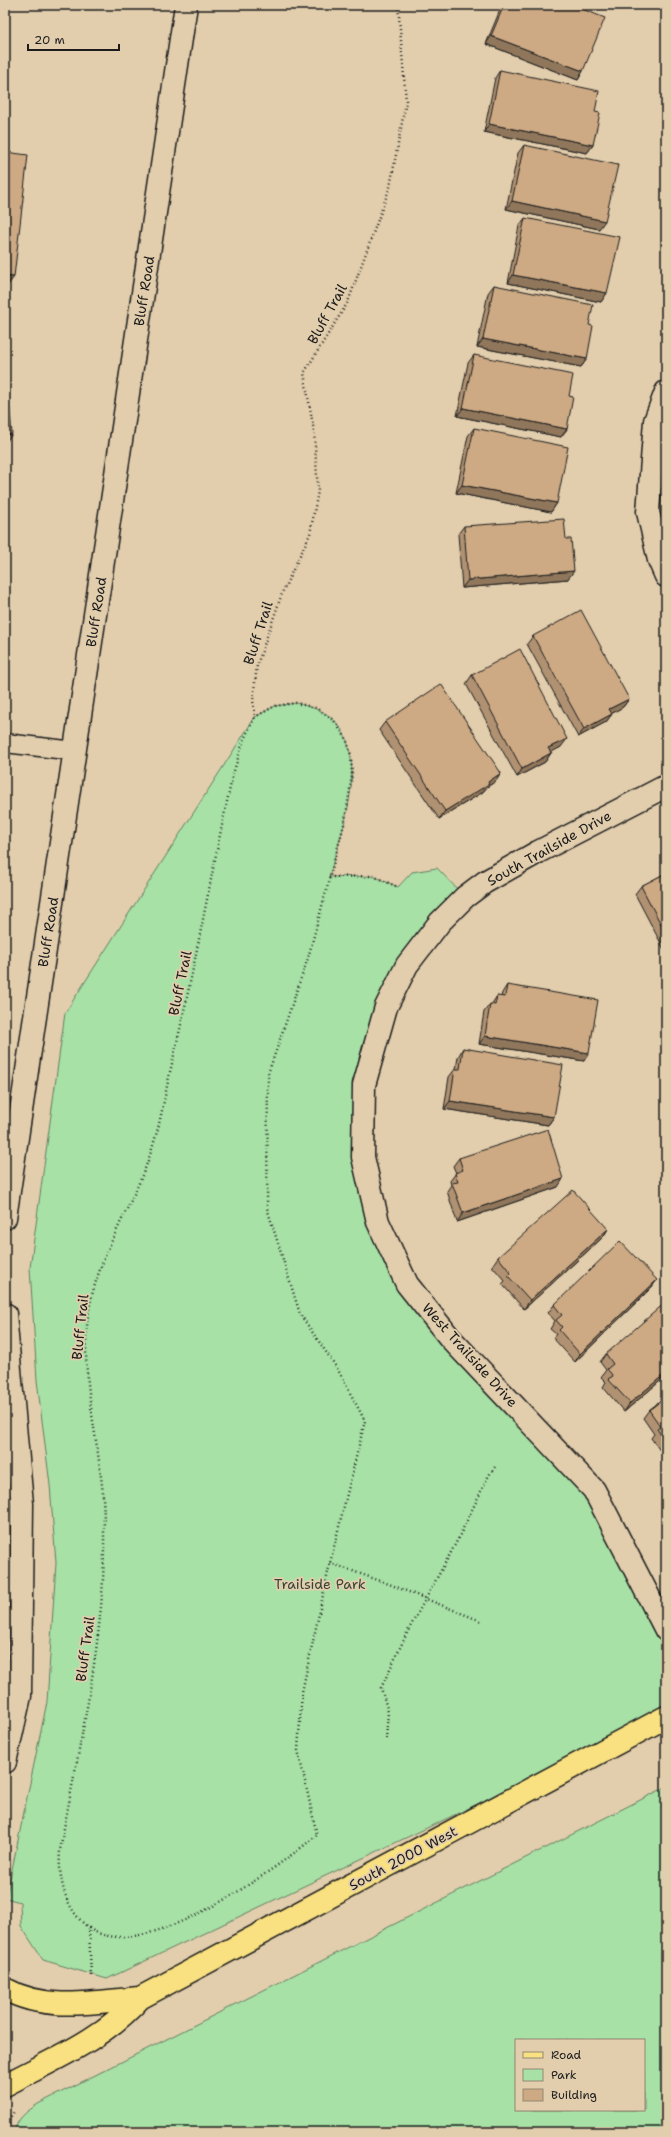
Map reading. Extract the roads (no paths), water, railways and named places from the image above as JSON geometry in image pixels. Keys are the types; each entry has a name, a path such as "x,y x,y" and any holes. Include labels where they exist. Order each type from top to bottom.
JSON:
{"main road":[{"name":"Bluff Road","path":"5,1218 186,5"},
{"path":"666,392 655,421 648,512 658,560 666,576"},
{"name":"South Trailside Drive","path":"440,922 465,897 485,882 538,852 666,786"},
{"name":"West Trailside Drive","path":"440,922 407,965 386,1007 364,1085 363,1157 378,1222 407,1284 450,1338 594,1490 666,1630"},
{"path":"5,1314 22,1512 20,1696 5,1762"},
{"name":"South 2000 West","path":"5,2085 105,2031 128,2011 140,1998 666,1717"},
{"name":"South 2000 West","path":"5,1988 25,1998 63,2005 140,1998"}],"lane":[{"path":"5,744 75,751"}],"park label":[{"name":"Trailside Park","path":"320,1584"}]}
